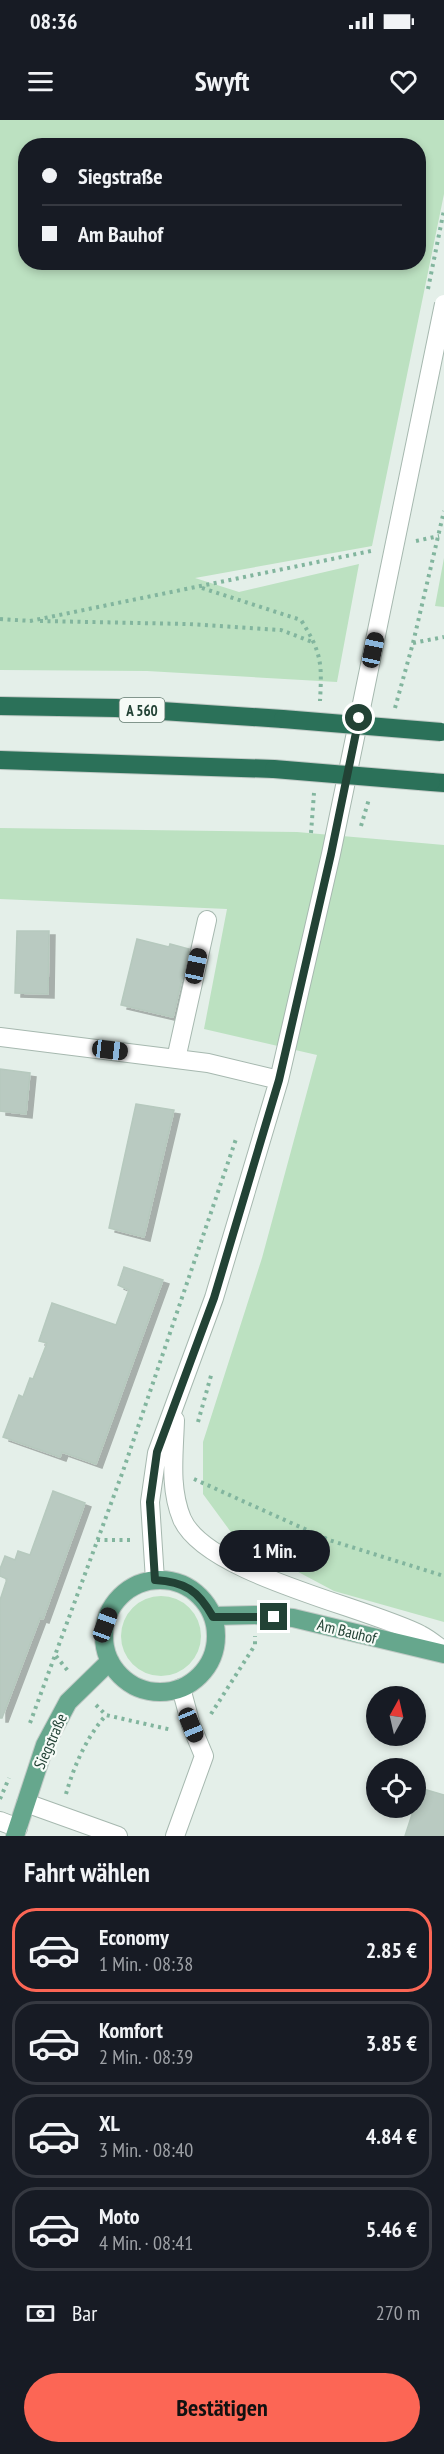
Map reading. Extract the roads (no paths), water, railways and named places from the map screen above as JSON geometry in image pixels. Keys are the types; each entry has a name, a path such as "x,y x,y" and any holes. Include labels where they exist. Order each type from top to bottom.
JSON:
{"highway":[{"name":"A 560","path":"0,706 116,708 442,732"},
{"path":"0,760 274,769 438,782"}],"main road":[{"path":"155,1580 173,1581 190,1588 204,1601 213,1617 216,1633 211,1659 195,1679 181,1688 165,1691 148,1690 132,1684 119,1674 110,1660 104,1643 105,1625 111,1608 123,1594 138,1584 155,1580"},
{"name":"Am Bauhof","path":"213,1617 255,1615 293,1618 444,1652"},
{"name":"Siegstraße","path":"16,1832 45,1745 68,1702 110,1660"}],"street":[{"path":"155,1580 150,1502 157,1452 214,1298 279,1080 331,854 444,304"},
{"path":"176,1059 207,920"},
{"path":"0,1037 208,1063 279,1080"},
{"path":"176,1404 172,1475 175,1498 183,1522 197,1539 226,1559 274,1581 421,1635 444,1652"},
{"path":"175,1836 204,1756 191,1725 181,1688"},
{"path":"26,1803 95,1833 118,1836"},
{"path":"0,1821 16,1832"}]}
